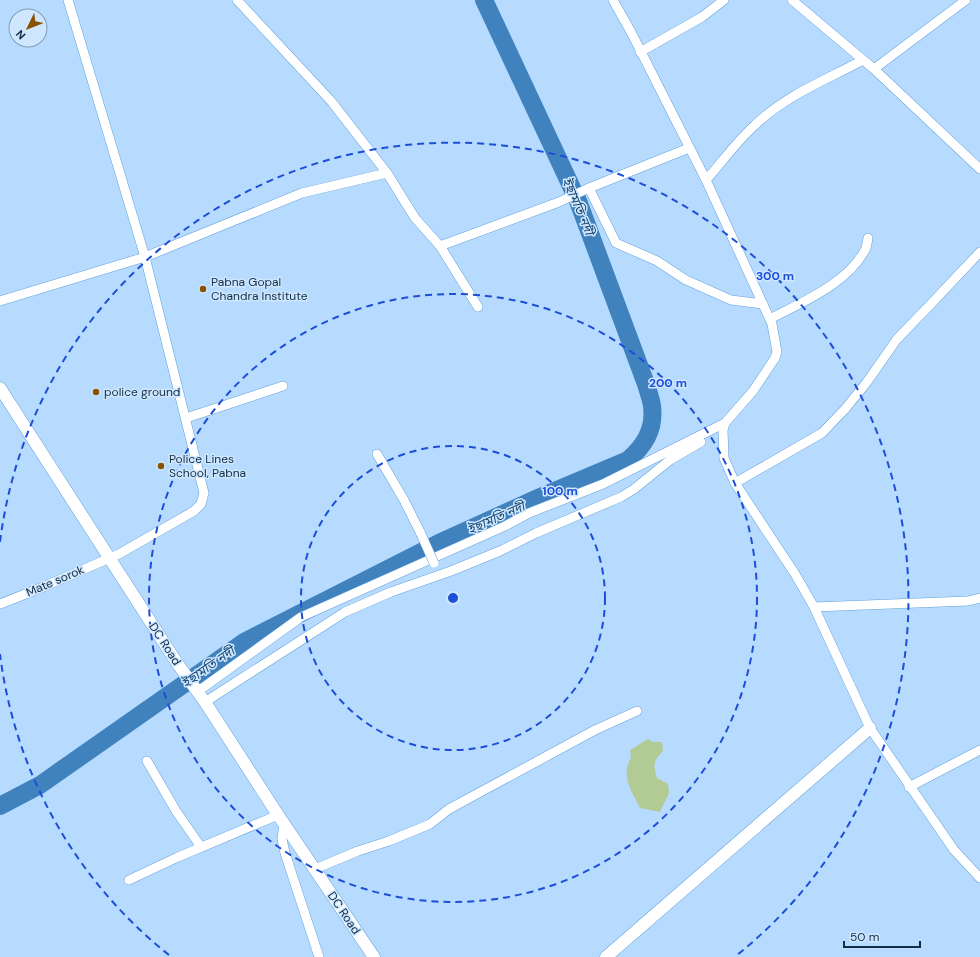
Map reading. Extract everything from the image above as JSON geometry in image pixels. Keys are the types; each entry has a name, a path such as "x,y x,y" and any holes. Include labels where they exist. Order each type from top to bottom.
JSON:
{"street":[{"name":"Mate sorok","path":"0,604 114,556 191,514 201,504 204,493 145,257 68,0"},
{"path":"237,0 331,101 387,173 415,218 440,246 478,307"},
{"path":"206,702 345,612 391,592 439,576 500,551 536,533 621,497 634,489 670,460 724,427 753,391 775,358 777,352 772,324 764,304 706,180 613,0"},
{"path":"640,52 702,17 724,0"},
{"path":"792,0 874,69 980,169"},
{"path":"874,69 966,0"},
{"path":"706,180 755,124 808,87 863,60"},
{"path":"440,246 559,202 589,188 689,148"},
{"path":"0,301 145,257 302,193 387,173"},
{"path":"589,188 616,243 657,261 686,280 731,300 764,304"},
{"path":"770,319 814,296 844,275 866,249 868,238"},
{"path":"735,484 822,433 845,409 867,382 897,338 980,252"},
{"path":"186,418 283,386"},
{"name":"DC Road","path":"0,388 114,556 177,663 197,692 206,702 281,819 374,957"},
{"path":"724,427 724,458 735,484 795,574 814,607 870,728 909,787 954,850 980,878"},
{"path":"197,692 301,617 505,526 530,513 602,484 724,427"},
{"path":"377,454 404,500 421,534 439,576"},
{"path":"814,607 968,601 980,598"},
{"path":"315,869 430,824 448,809 595,730 637,711"},
{"path":"606,957 870,728"},
{"path":"909,787 980,750"},
{"path":"147,762 176,810 201,847"},
{"path":"129,880 201,847 281,819 282,839 285,852 319,957"}],"green space":[{"path":"648,739 653,742 662,742 663,751 657,758 655,770 657,778 668,784 669,793 660,812 640,808 628,783 627,777 628,765 631,758 630,750"}],"waterway":[{"name":"ইছামতি নদী","path":"0,806 40,785 244,642 439,543 538,498 628,460 639,449 647,437 652,423 652,403 578,201 484,0"}],"place":[{"name":"Pabna Gopal Chandra Institute","path":"203,289"},
{"name":"police ground","path":"96,392"},
{"name":"Police Lines School, Pabna","path":"161,466"}]}
